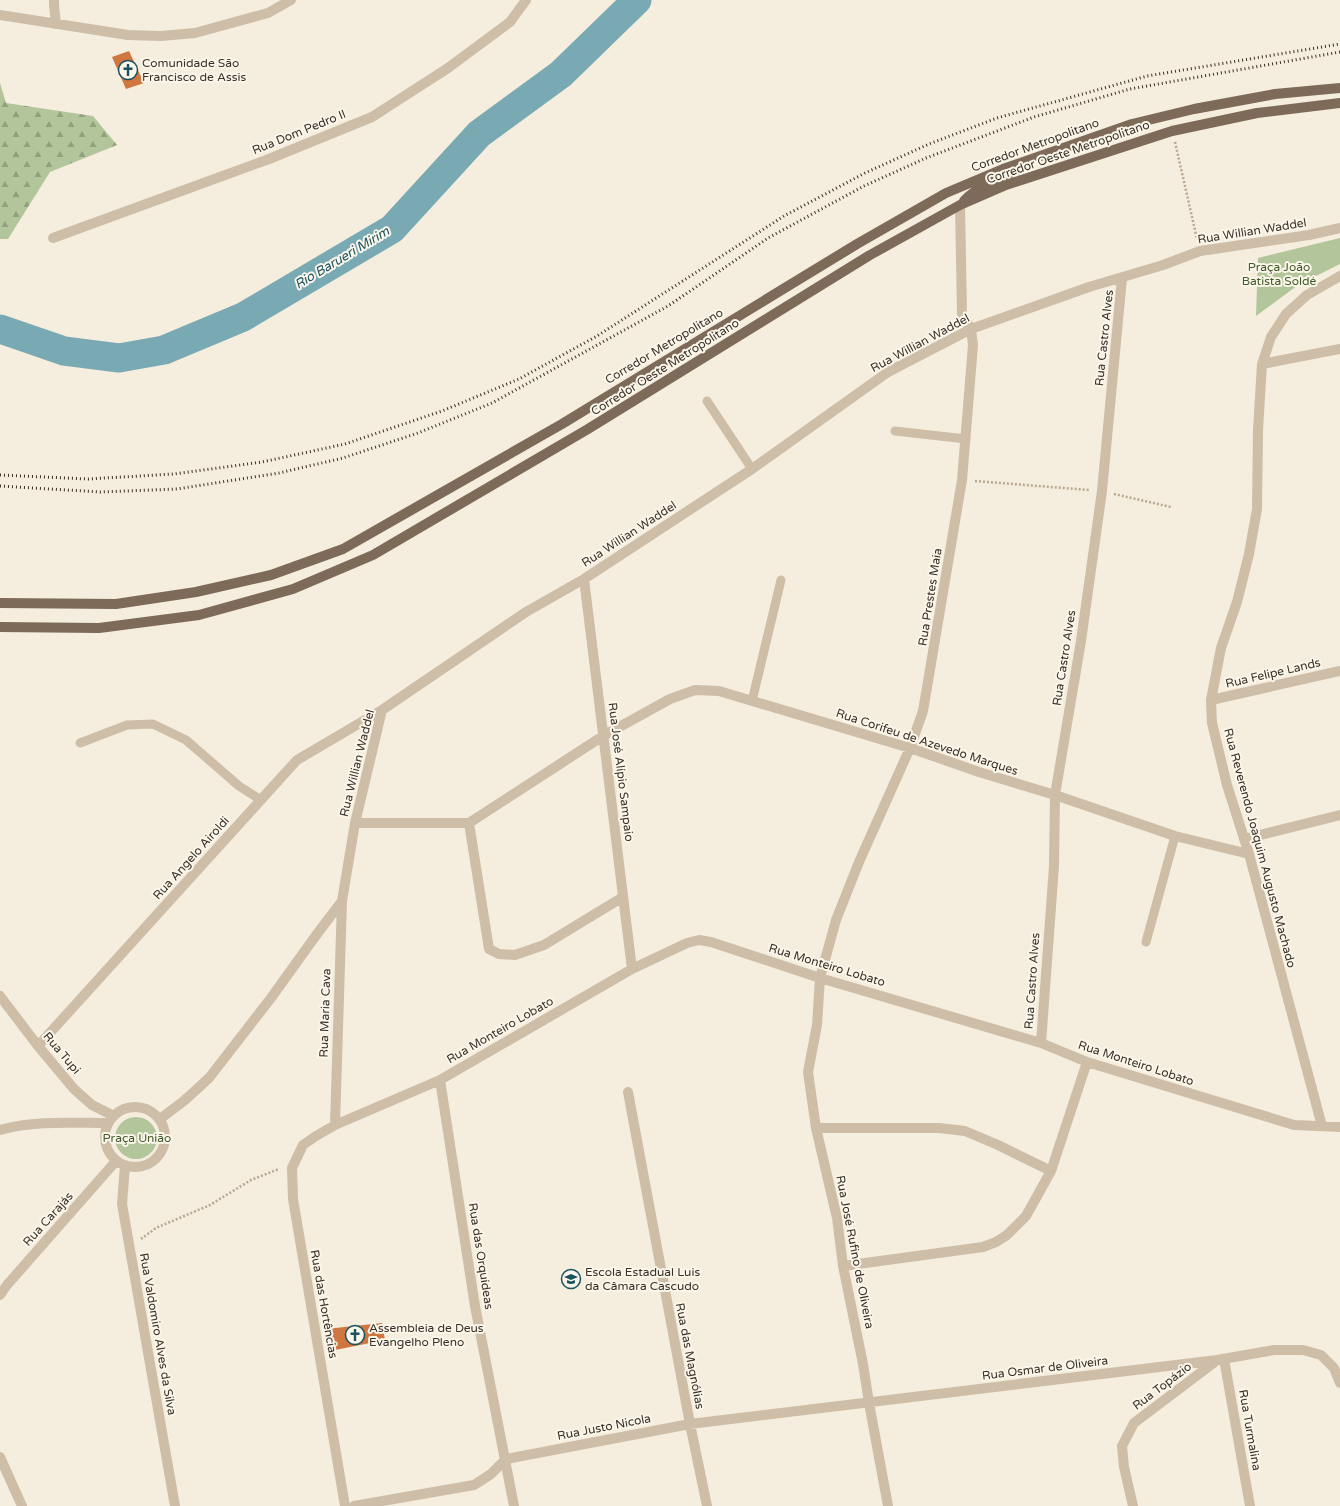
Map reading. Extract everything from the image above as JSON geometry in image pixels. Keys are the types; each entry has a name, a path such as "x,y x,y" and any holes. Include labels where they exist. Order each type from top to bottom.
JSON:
{"main road":[{"name":"Corredor Metropolitano","path":"0,603 116,604 196,592 271,575 342,549 562,424 856,244 946,193 1003,169 1059,148 1132,124 1194,109 1275,94 1340,88"},
{"name":"Corredor Oeste Metropolitano","path":"0,627 99,628 199,615 293,589 373,555 588,429 870,255 960,205 1006,184 1172,131 1257,113 1340,103"},
{"path":"960,205 972,192 982,186 1043,160 1059,148"}],"street":[{"path":"54,0 56,24"},
{"path":"0,15 49,21 56,24 128,34 162,36 195,33 268,14 291,0"},
{"name":"Rua Dom Pedro II","path":"53,238 269,160 372,116 448,68 510,22 526,0"},
{"name":"Rua Prestes Maia","path":"820,978 836,920 859,862 910,748 922,717 929,679 962,480 973,345 971,329 962,314 960,205"},
{"name":"Rua Willian Waddel","path":"160,1120 209,1078 271,998 316,934 342,902 355,823 382,710 526,612 584,579 752,470 888,372 971,329 1022,310 1163,265 1200,251 1309,235 1340,228"},
{"name":"Rua Reverendo Joaquim Augusto Machado","path":"1322,1126 1249,854 1227,785 1212,723 1211,700 1221,648 1237,602 1249,554 1257,509 1258,430 1262,364 1271,337 1286,314 1307,295 1340,276"},
{"name":"Rua Castro Alves","path":"1041,1043 1054,866 1055,795 1081,640 1102,491 1122,278"},
{"path":"1262,364 1340,349"},
{"name":"Rua José Alípio Sampaio","path":"584,579 632,969"},
{"name":"Rua Felipe Lands","path":"1211,700 1340,670"},
{"name":"Rua Corifeu de Azevedo Marques","path":"469,823 603,736 670,699 695,690 719,691 910,748 1175,836 1249,854"},
{"name":"Rua Angelo Airoldi","path":"38,1046 297,760 382,710"},
{"path":"1244,839 1340,815"},
{"path":"355,823 469,823 489,949 499,954 515,955 544,945 624,897"},
{"name":"Rua Maria Cava","path":"335,1125 342,902"},
{"name":"Rua Monteiro Lobato","path":"335,1125 440,1080 632,969 687,943 699,940 711,942 820,978 1041,1043 1087,1062 1294,1125 1338,1125"},
{"name":"Rua José Rufino de Oliveira","path":"820,978 817,1025 808,1072 816,1128 837,1218 843,1266 863,1364 888,1506"},
{"name":"Rua Tupi","path":"0,996 38,1046 74,1089 111,1120"},
{"path":"843,1266 983,1247 996,1242 1007,1235 1026,1216 1051,1171 1087,1062"},
{"name":"Rua das Orquídeas","path":"440,1080 476,1306 514,1506"},
{"name":"Rua das Magnólias","path":"628,1092 690,1424 707,1506"},
{"path":"129,1107 146,1109 154,1113 160,1120 165,1128 166,1138 160,1156 153,1162 144,1167 134,1168 121,1163 111,1156 105,1141 105,1132 111,1120 121,1110 129,1107"},
{"path":"0,1130 14,1126 39,1123 111,1120"},
{"name":"Rua das Hortências","path":"335,1125 303,1145 292,1168 293,1199 345,1506"},
{"path":"816,1128 939,1128 965,1131 998,1145 1051,1171"},
{"name":"Rua Valdomiro Alves da Silva","path":"121,1163 122,1204 175,1506"},
{"name":"Rua Carajás","path":"0,1295 7,1285 121,1163"},
{"name":"Rua Osmar de Oliveira","path":"869,1403 1221,1359 1274,1350 1303,1350 1321,1355 1334,1368 1340,1383"},
{"name":"Rua Topázio","path":"1133,1506 1124,1467 1122,1446 1134,1423 1221,1359"},
{"name":"Rua Turmalina","path":"1221,1359 1250,1506"},
{"name":"Rua Justo Nicola","path":"506,1459 690,1424 869,1403"},
{"path":"0,1457 22,1506"},
{"path":"354,1506 474,1485 491,1474 506,1459"}],"lane":[{"path":"707,402 752,470"},
{"path":"895,431 966,439"},
{"path":"752,701 781,580"},
{"path":"80,743 127,725 153,724 186,740 239,786 261,800"},
{"path":"1146,942 1175,836"}],"path":[{"path":"1172,131 1200,251"},
{"path":"962,480 1102,491 1171,507"},
{"path":"130,1247 156,1228 210,1205 251,1180 282,1167 292,1168"}],"green space":[{"path":"0,83 6,103 93,116 117,145 50,172 8,239 0,239"},
{"name":"Praça João Batista Soldé","path":"1340,238 1340,264 1298,285 1256,316 1258,258"},
{"name":"Praça União","path":"136,1117 151,1123 157,1138 151,1153 136,1159 121,1153 115,1138 121,1123"}],"building":[{"name":"Comunidade São Francisco de Assis","path":"129,51 144,83 126,89 112,57"},
{"name":"Assembleia de Deus Evangelho Pleno","path":"382,1323 385,1340 330,1351 326,1329"}],"waterway":[{"name":"Rio Barueri Mirim","path":"0,329 64,351 119,358 164,350 243,317 392,229 479,134 561,74 637,0"}],"railway":[{"path":"0,475 88,479 174,474 262,462 345,444 442,411 519,379 597,336 784,216 865,173 929,144 997,118 1147,76 1340,44"},
{"path":"0,486 100,492 177,489 279,473 343,458 418,433 492,403 668,306 768,238 864,186 926,158 1034,117 1130,89 1340,52"}],"place":[{"name":"Comunidade São Francisco de Assis","path":"128,70"},
{"name":"Escola Estadual Luis da Câmara Cascudo","path":"571,1279"},
{"name":"Assembleia de Deus Evangelho Pleno","path":"355,1335"}]}
